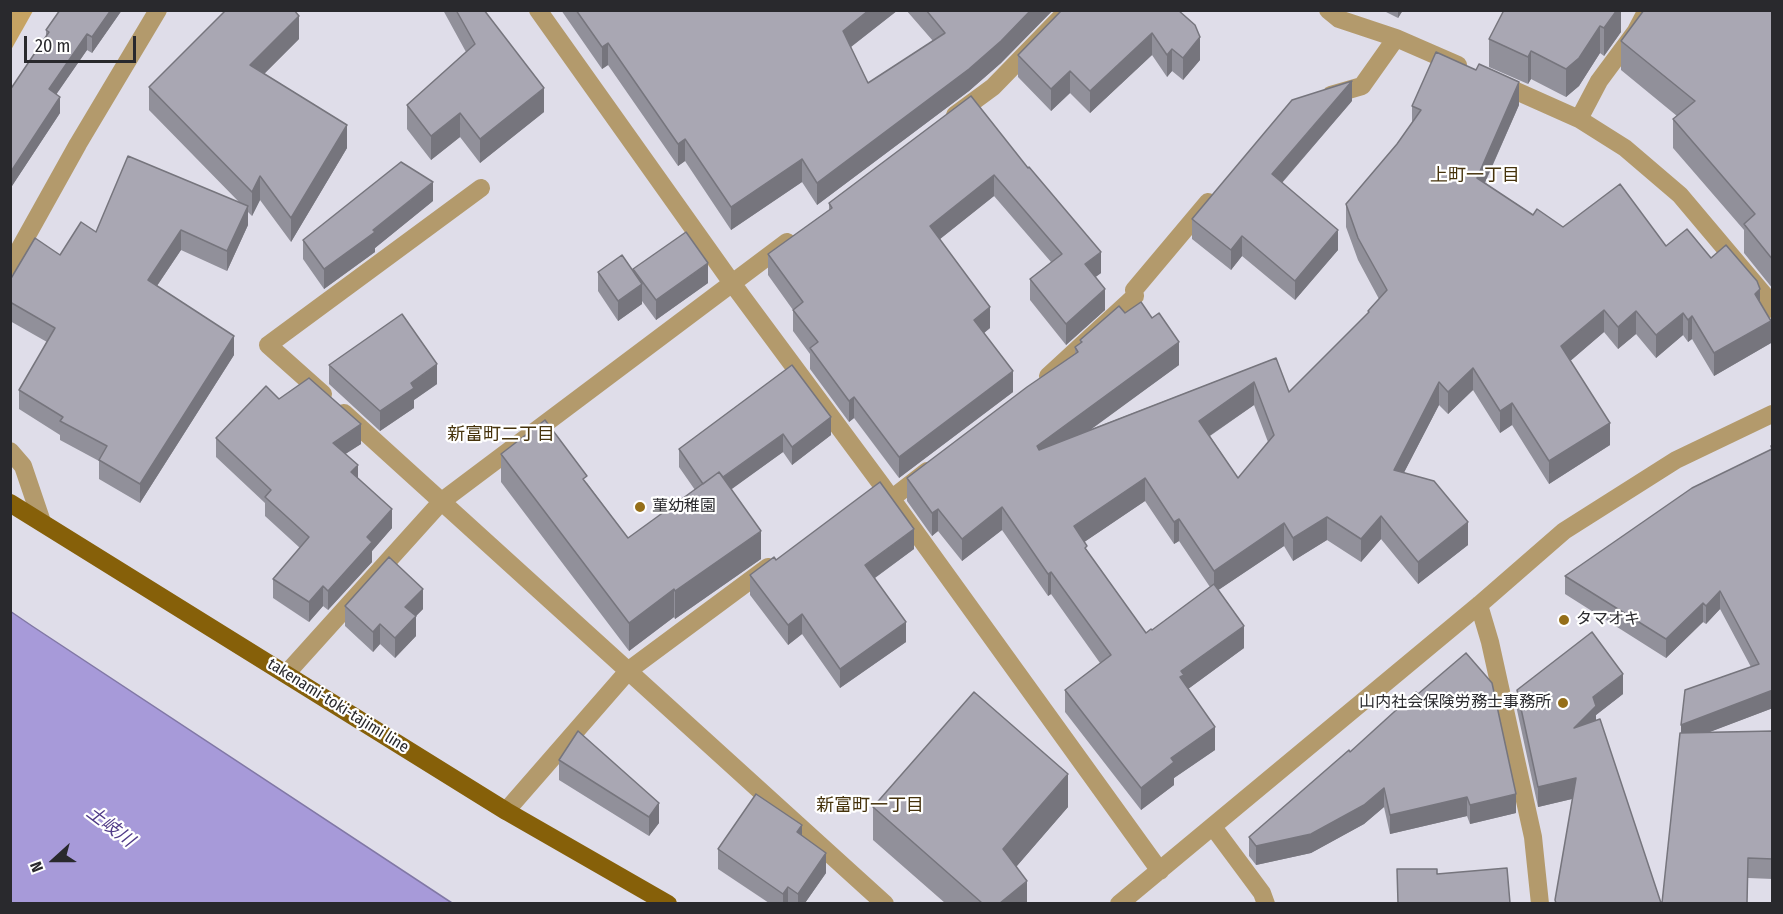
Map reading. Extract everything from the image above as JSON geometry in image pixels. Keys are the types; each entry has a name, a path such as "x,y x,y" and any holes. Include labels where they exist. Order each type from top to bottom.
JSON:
{"main road":[{"name":"takenami-toki-tajimi line","path":"10,503 506,811 668,903"}],"street":[{"path":"10,266 78,144 158,10"},
{"path":"538,10 881,491 1160,871"},
{"path":"937,129 993,87 1068,10"},
{"path":"1328,10 1339,19 1396,38 1579,119 1625,148 1680,195 1766,297 1773,309"},
{"path":"1579,119 1599,81 1636,31 1647,10"},
{"path":"1318,99 1362,86 1396,38"},
{"path":"481,188 268,345 629,669 885,903"},
{"path":"1033,389 1135,296 1134,290 1217,191"},
{"path":"286,674 442,501 797,234"},
{"path":"1119,903 1213,827 1564,531 1676,460 1773,414"},
{"path":"10,451 23,466 42,522"},
{"path":"881,491 943,459"},
{"path":"506,811 629,669 778,560"},
{"path":"1479,604 1490,642 1533,837 1540,903"},
{"path":"1213,827 1262,893 1266,903"}],"shaded area":[{"path":"10,11 33,11 11,50"}],"water":[{"name":"土岐川","path":"10,611 32,626 452,903 11,903"}],"building":[{"path":"60,10 111,10 92,37 87,34 49,89 60,97 10,173 10,90 49,32 46,30"},
{"path":"226,10 294,10 299,16 250,65 347,125 291,218 260,176 252,192 149,87"},
{"path":"456,10 484,10 544,88 480,139 460,113 431,136 407,105 475,44"},
{"path":"576,10 869,10 843,31 868,83 945,33 926,10 1031,10 969,69 817,183 802,159 731,207 685,139 678,144 608,43 602,47"},
{"path":"1062,10 1178,10 1195,25 1200,37 1183,58 1172,49 1167,55 1152,33 1090,91 1070,71 1051,89 1018,55"},
{"path":"1504,10 1617,10 1604,28 1600,26 1579,58 1566,69 1531,51 1528,57 1489,39"},
{"path":"1644,10 1773,10 1773,260 1744,224 1755,214 1673,119 1695,101 1621,41"},
{"path":"1436,52 1476,70 1479,64 1519,82 1477,178 1533,215 1537,209 1563,227 1620,184 1666,246 1687,229 1711,258 1726,245 1757,281 1760,289 1755,294 1771,321 1714,353 1692,316 1688,320 1683,313 1656,335 1636,311 1618,327 1604,310 1561,346 1610,423 1549,461 1512,403 1500,411 1473,368 1448,392 1439,382 1394,470 1434,481 1468,522 1418,562 1381,516 1361,539 1327,517 1293,538 1284,523 1214,571 1179,519 1174,522 1145,478 1074,526 1087,546 1085,548 1146,633 1214,584 1244,626 1181,671 1184,675 1180,677 1215,727 1171,758 1174,762 1141,788 1065,690 1111,655 1051,572 1048,574 1002,507 962,539 938,509 932,513 907,478 1027,387 1078,352 1075,347 1082,342 1080,340 1119,306 1125,313 1141,302 1152,318 1159,313 1179,342 1037,446 1039,450 1276,358 1289,392 1369,312 1387,290 1358,238 1346,204 1397,144 1421,110 1412,106","holes":["1254,382 1274,435 1238,478 1199,421"]},
{"path":"1352,81 1272,174 1338,230 1295,281 1242,236 1231,250 1192,219 1292,100"},
{"path":"971,96 1028,168 1101,252 1085,264 1105,289 1066,324 1030,279 1062,254 994,175 930,226 990,307 974,320 1013,371 899,457 854,397 849,401 810,348 818,342 793,310 803,302 768,254 832,208 829,203"},
{"path":"128,156 248,206 227,251 181,230 148,280 234,336 140,484 99,460 107,446 60,421 63,417 19,390 55,328 10,302 10,280 35,238 60,255 81,222 96,232"},
{"path":"401,162 433,182 373,230 375,232 324,269 303,240"},
{"path":"686,232 708,263 656,300 633,269"},
{"path":"622,255 642,284 618,301 598,272"},
{"path":"402,314 437,364 411,383 414,388 380,411 329,365"},
{"path":"792,365 831,417 792,447 783,434 723,477 719,472 703,484 679,449"},
{"path":"309,378 361,424 333,443 358,465 351,472 392,509 367,537 372,542 328,591 323,586 309,602 273,579 309,537 265,497 271,490 216,438 266,386 279,399"},
{"path":"545,420 587,476 583,479 628,538 719,472 761,531 675,591 674,589 629,623 501,454"},
{"path":"1773,445 1773,690 1681,725 1685,690 1759,664 1720,591 1706,606 1703,603 1666,639 1565,576 1692,488 1772,449"},
{"path":"880,482 914,529 865,565 906,622 840,669 802,614 788,625 750,575 774,557 776,560"},
{"path":"389,557 423,589 405,607 416,616 395,638 380,624 373,632 345,606"},
{"path":"1592,632 1623,674 1593,697 1596,706 1574,728 1600,719 1661,903 1556,903 1555,900 1576,778 1538,787 1517,690"},
{"path":"1466,653 1492,683 1516,794 1470,805 1467,797 1390,815 1384,788 1364,805 1311,834 1256,846 1249,837 1349,750 1350,752 1416,692 1418,694"},
{"path":"974,692 1068,774 1003,849 1027,881 1000,903 982,903 873,807"},
{"path":"578,731 659,803 649,817 559,760"},
{"path":"1773,731 1773,859 1748,858 1747,903 1662,903 1680,733"},
{"path":"756,794 802,825 797,832 826,853 798,894 788,887 783,894 718,849"},
{"path":"1507,868 1510,903 1398,903 1397,869 1437,869 1437,874"}],"place":[{"name":"菫幼稚園","path":"640,507"},
{"name":"タマオキ","path":"1564,620"},
{"name":"山内社会保険労務士事務所","path":"1563,703"}],"district":[{"name":"上町一丁目","path":"1475,176"},
{"name":"新富町二丁目","path":"501,435"},
{"name":"新富町一丁目","path":"870,806"}]}
